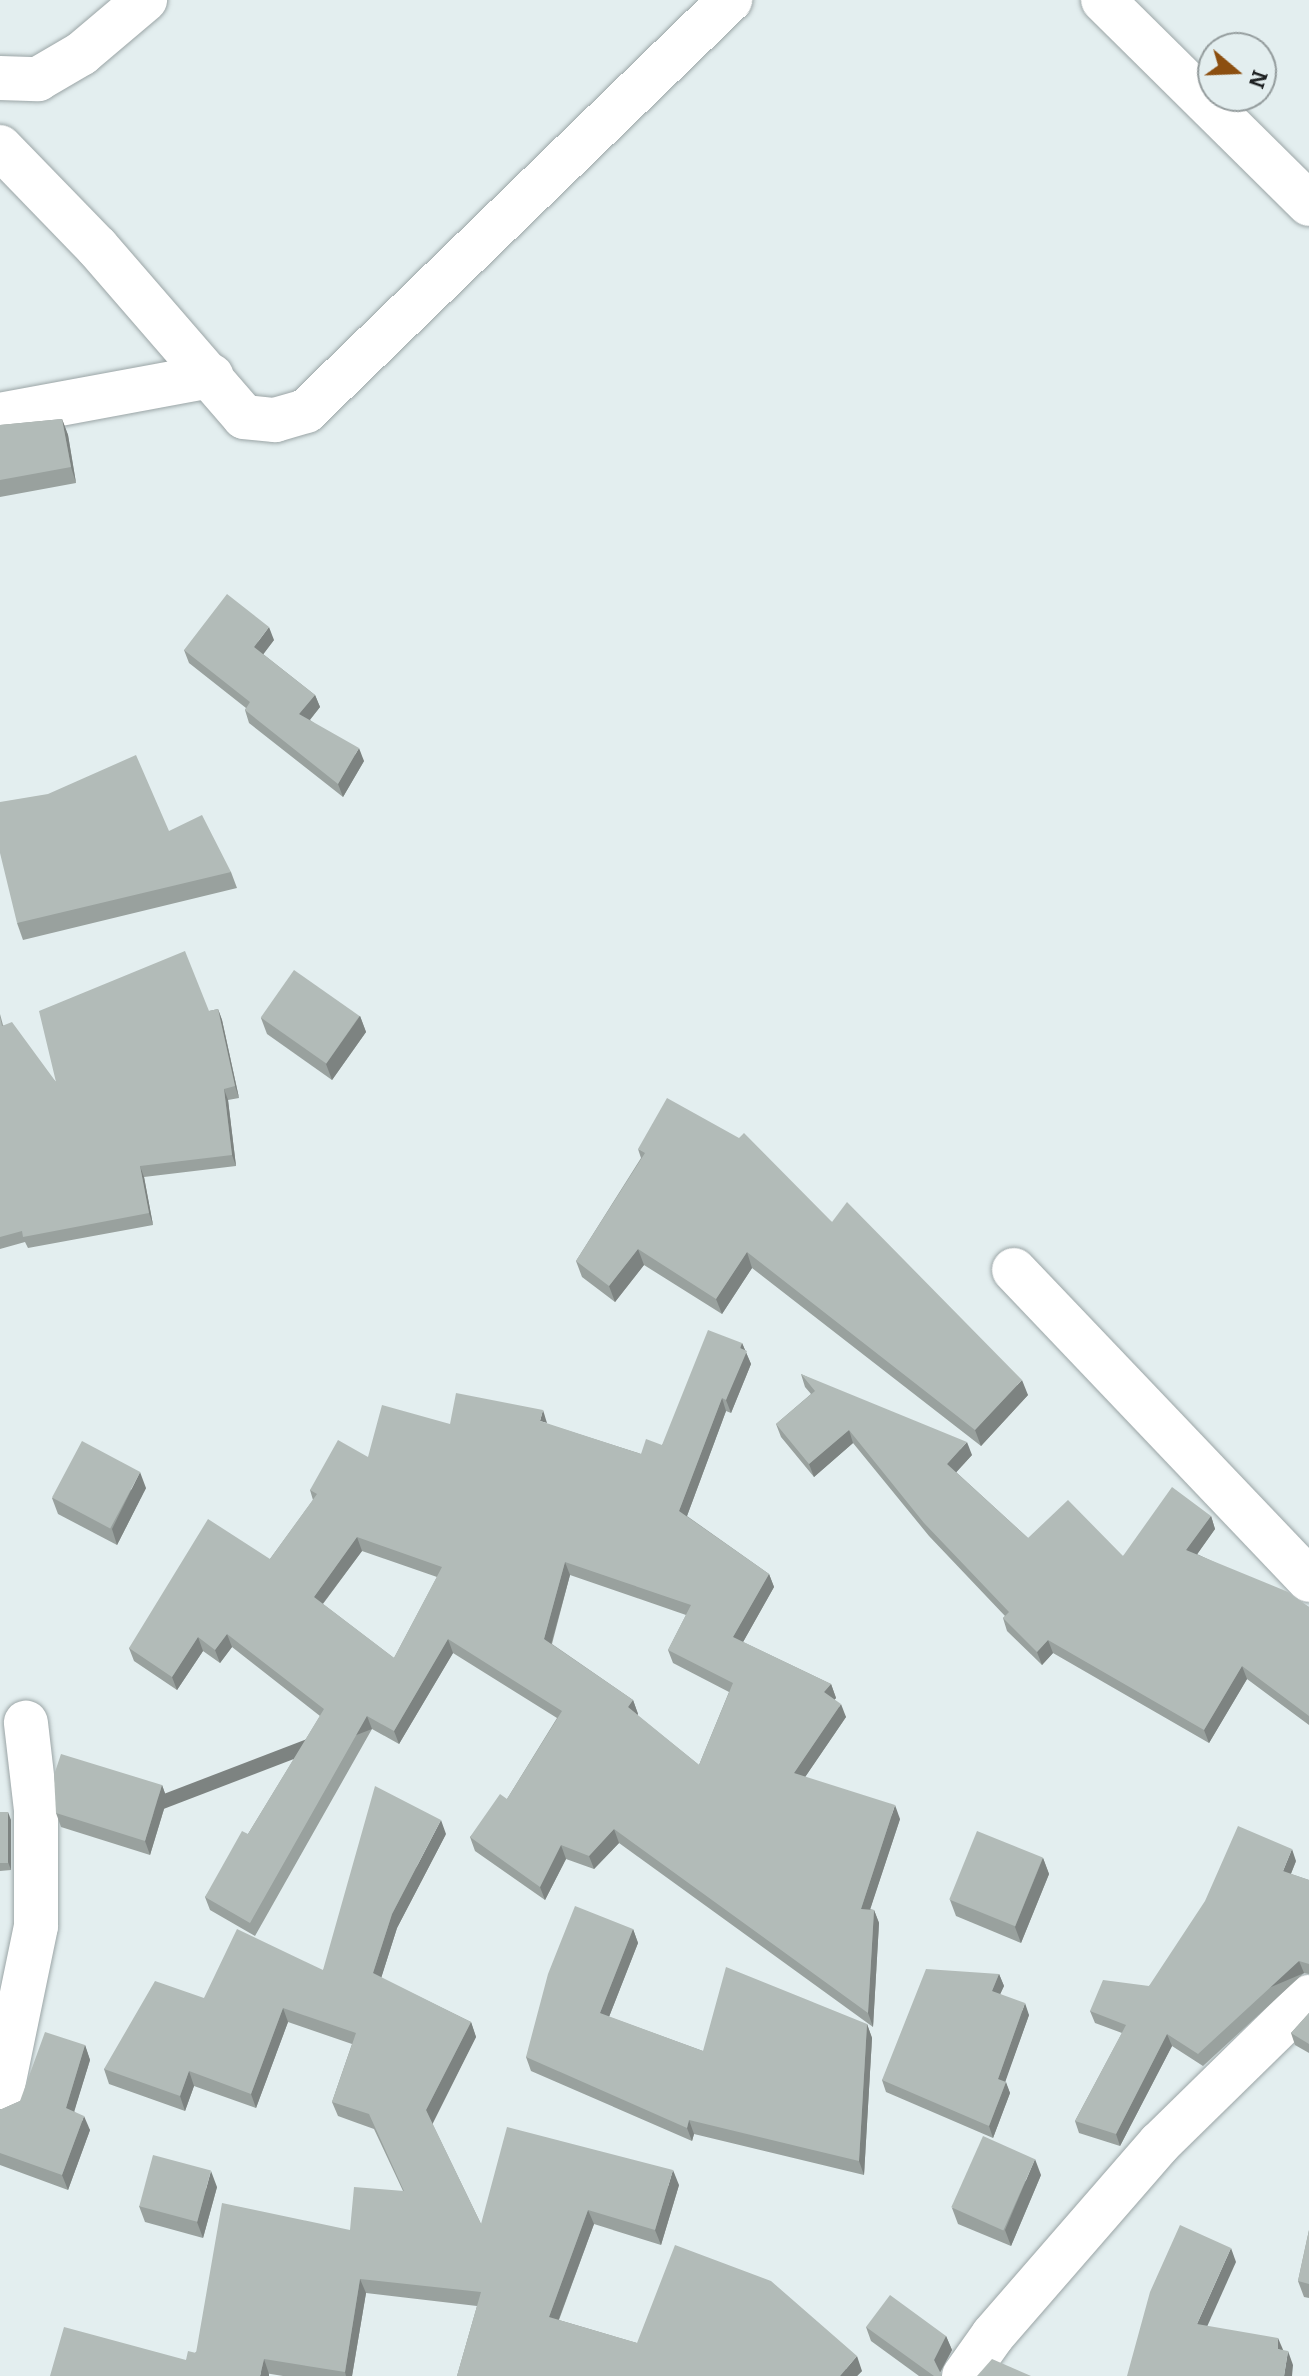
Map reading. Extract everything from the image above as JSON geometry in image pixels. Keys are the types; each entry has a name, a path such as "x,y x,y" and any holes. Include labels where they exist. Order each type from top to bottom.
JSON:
{"street":[{"path":"0,78 38,79 81,54 145,0"},
{"path":"0,147 211,376 244,417 275,420 306,411 730,0"},
{"path":"1103,0 1309,204"},
{"path":"0,415 211,376"},
{"path":"1014,1270 1309,1580"},
{"path":"0,2100 36,1926 36,1810 26,1723"},
{"path":"964,2376 993,2335 1160,2143 1309,1997"}],"building":[{"path":"62,419 71,467 0,480 0,425"},
{"path":"227,594 269,627 254,647 315,695 299,714 359,748 338,784 245,710 250,702 184,650"},
{"path":"136,755 169,831 202,815 231,872 17,923 0,853 0,802 48,794"},
{"path":"185,951 209,1011 218,1009 235,1086 224,1089 232,1155 140,1166 149,1213 23,1237 22,1231 0,1237 0,1017 2,1026 12,1022 56,1082 39,1011"},
{"path":"294,970 360,1016 326,1063 261,1018"},
{"path":"667,1098 739,1138 744,1133 832,1222 847,1202 1022,1380 975,1430 747,1252 716,1299 638,1249 609,1286 576,1261 645,1153 638,1149"},
{"path":"708,1330 742,1343 740,1348 747,1351 726,1400 722,1398 679,1511 769,1574 733,1637 831,1684 824,1692 841,1704 794,1773 895,1805 861,1909 874,1910 868,2013 614,1829 589,1856 561,1845 540,1887 470,1837 500,1794 507,1799 562,1711 448,1639 394,1731 367,1716 250,1923 205,1897 242,1831 248,1834 324,1709 227,1634 215,1650 198,1637 172,1677 129,1648 208,1519 270,1559 317,1494 310,1490 338,1440 368,1457 382,1405 450,1424 456,1393 543,1410 540,1421 641,1454 646,1439 662,1445","holes":["357,1537 442,1567 394,1658 314,1597","565,1562 691,1605 668,1650 733,1683 699,1765 628,1707 633,1700 544,1639"]},
{"path":"801,1374 967,1442 947,1464 1028,1538 1068,1500 1123,1556 1172,1487 1211,1516 1186,1550 1288,1592 1309,1607 1309,1716 1242,1666 1204,1730 1048,1640 1037,1652 1003,1618 1009,1612 924,1523 849,1430 809,1464 776,1424 815,1391"},
{"path":"82,1441 140,1472 110,1528 52,1498"},
{"path":"61,1754 162,1785 145,1841 56,1813 54,1775"},
{"path":"375,1786 441,1820 392,1914 373,1973 471,2022 426,2110 481,2224 507,2127 673,2170 655,2230 588,2210 549,2317 637,2343 675,2245 771,2281 857,2356 840,2376 457,2376 481,2292 360,2279 345,2372 264,2359 260,2376 50,2376 64,2327 186,2360 188,2351 196,2353 222,2203 350,2230 354,2187 404,2191 369,2114 332,2102 356,2033 283,2008 251,2094 189,2071 180,2096 104,2069 155,1981 204,1998 237,1929 323,1970"},
{"path":"0,1812 8,1812 8,1863 0,1863"},
{"path":"1238,1826 1292,1849 1283,1871 1309,1880 1309,1964 1299,1961 1198,2054 1167,2034 1116,2134 1075,2121 1126,2025 1090,2011 1103,1980 1149,1986 1205,1901"},
{"path":"977,1831 1043,1858 1015,1926 949,1900"},
{"path":"575,1906 633,1929 600,2013 703,2051 726,1967 867,2024 859,2161 689,2120 687,2128 526,2057 548,1974"},
{"path":"926,1969 999,1974 992,1991 1025,2003 998,2079 1006,2082 989,2126 882,2080"},
{"path":"1309,2013 1309,2044 1291,2033"},
{"path":"45,2032 85,2045 66,2108 84,2116 62,2175 0,2153 0,2109 20,2101"},
{"path":"983,2136 1035,2159 1003,2230 951,2207"},
{"path":"153,2155 211,2171 197,2222 139,2206"},
{"path":"1180,2225 1231,2248 1197,2324 1278,2338 1278,2349 1288,2351 1284,2376 1127,2376 1150,2292"},
{"path":"1309,2230 1309,2284 1298,2281"},
{"path":"890,2295 946,2336 934,2360 942,2376 934,2376 866,2327"},
{"path":"992,2359 1031,2376 977,2376"}]}
